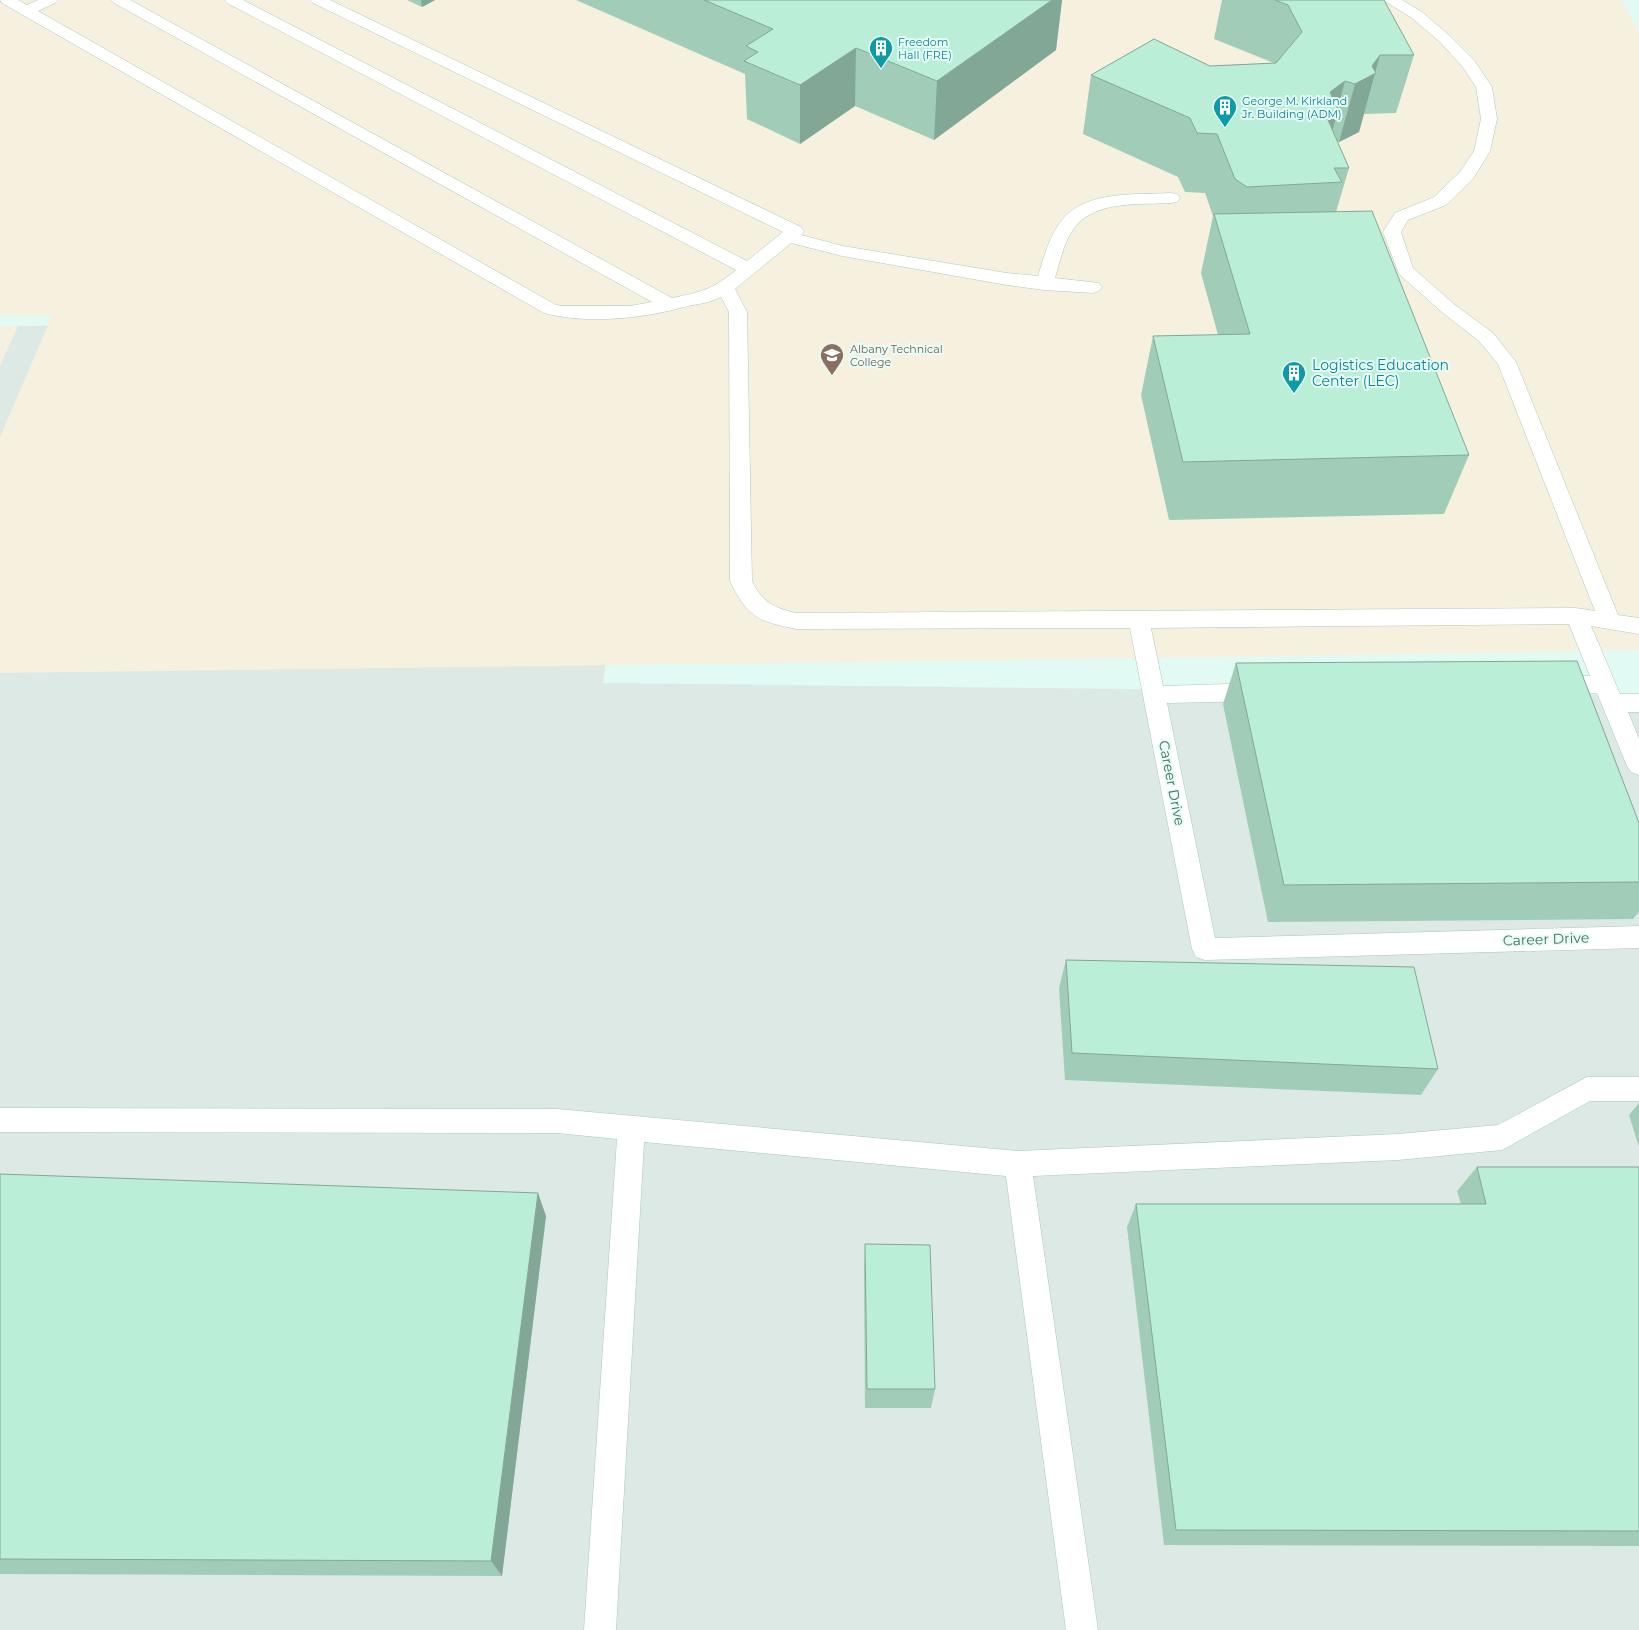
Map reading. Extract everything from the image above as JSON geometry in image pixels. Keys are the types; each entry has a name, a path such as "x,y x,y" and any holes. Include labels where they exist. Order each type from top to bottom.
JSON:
{"lane":[{"path":"7,0 550,309 563,312 630,312 707,297 725,288 796,231 318,0"},
{"path":"26,11 50,0"},
{"path":"119,0 671,305"},
{"path":"232,0 749,269"},
{"path":"1391,0 1417,14 1445,38 1468,63 1484,86 1489,119 1482,151 1467,175 1440,200 1401,216 1392,232 1405,270 1449,309 1486,337 1507,362 1610,621"},
{"path":"1044,284 1058,242 1069,222 1081,212 1103,204 1171,198"},
{"path":"789,236 842,251 1044,284 1093,287"},
{"path":"725,288 738,312 741,581 750,602 766,614 796,621 1576,616 1639,626"},
{"path":"1576,616 1639,766"},
{"name":"Career Drive","path":"1139,620 1205,949 1639,937"},
{"path":"1536,686 1609,693 1639,703"},
{"path":"1155,695 1282,692"},
{"path":"0,1120 557,1121 1018,1164 1398,1148 1502,1137 1586,1089 1639,1089"},
{"path":"600,1630 631,1128"},
{"path":"1018,1164 1082,1630"}],"shaded area":[{"name":"Albany Technical College","path":"0,0 1621,0 1639,33 1639,650 0,673 0,437 52,316 0,315"},
{"path":"649,319 603,683 1639,695 1639,1630 0,1630 0,365 18,326"},
{"path":"0,326 18,326 0,365"}],"building":[{"path":"704,0 1052,0 937,81 856,48 800,85 744,61 758,52 746,46 773,29"},
{"path":"1275,0 1384,0 1414,55 1380,55 1372,66 1376,73 1355,84 1345,81 1330,92 1338,110 1325,113 1349,168 1334,168 1342,182 1247,187 1235,179 1217,134 1197,133 1190,118 1091,75 1154,39 1210,66 1276,63 1302,32 1288,5"},
{"name":"Logistics Education Center (LEC)","path":"1372,211 1469,455 1183,462 1153,336 1250,334 1214,214"},
{"path":"1577,661 1639,823 1639,882 1284,885 1236,663"},
{"path":"1066,960 1414,967 1438,1069 1072,1053"},
{"path":"1477,1167 1639,1167 1639,1531 1176,1530 1136,1204 1486,1204"},
{"path":"0,1174 538,1193 491,1561 0,1559"},
{"path":"865,1244 930,1245 935,1389 867,1389"}],"place":[{"name":"Freedom Hall (FRE)","path":"881,69"},
{"name":"George M. Kirkland Jr. Building (ADM)","path":"1225,128"},
{"name":"Albany Technical College","path":"832,376"},
{"name":"Logistics Education Center (LEC)","path":"1294,394"}]}
